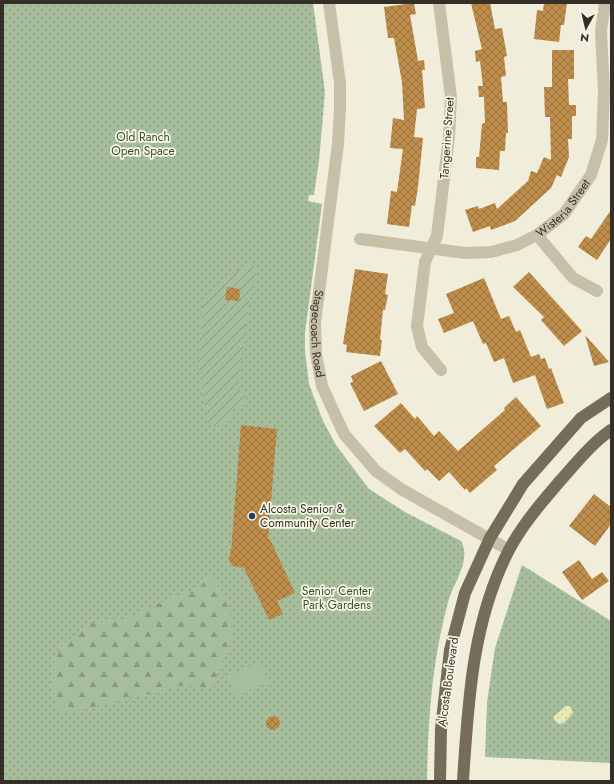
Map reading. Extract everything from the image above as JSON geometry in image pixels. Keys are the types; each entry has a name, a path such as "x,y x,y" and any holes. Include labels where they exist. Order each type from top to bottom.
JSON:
{"main road":[{"name":"Alcosta Boulevard","path":"440,781 441,729 450,650 465,593 490,538 523,484 581,418 611,398"},
{"name":"Alcosta Boulevard","path":"464,781 466,727 475,652 489,600 509,550 541,502 595,441 611,430"}],"street":[{"name":"Stagecoach Road","path":"329,3 340,83 340,108 338,144 315,323 316,354 322,386 344,434 376,471 401,489 509,550"},
{"name":"Tangerine Street","path":"439,3 451,97 449,137 438,236 425,262 417,326 422,346 441,370"},
{"name":"Wisteria Street","path":"360,239 465,253 491,252 517,245 538,235 564,214 591,175 602,140 604,92 601,31 605,3"},
{"path":"538,235 573,278 597,291"}],"green space":[{"name":"Old Ranch Open Space","path":"3,3 313,3 325,92 319,161 314,195 309,195 308,201 322,204 305,333 305,351 309,384 323,421 336,445 369,489 405,512 461,541 464,548 463,563 450,595 438,646 428,735 427,781 3,781"},
{"path":"248,264 257,266 252,299 249,300 238,389 245,395 245,403 234,409 223,427 211,425 208,423 198,367 203,298"},
{"path":"522,565 611,621 611,763 485,757 487,702 495,648"},
{"path":"210,575 225,595 232,622 232,641 222,661 213,688 185,685 72,712 57,710 53,691 54,660 63,644 91,623 126,619 166,600 200,587"},
{"path":"261,662 269,682 236,696 227,676"}],"sand":[{"path":"566,706 570,706 573,713 564,723 559,724 554,720 554,716"}],"building":[{"path":"414,3 416,14 410,15 418,61 424,60 425,70 422,70 425,108 417,109 414,137 423,138 418,187 415,206 412,205 409,227 387,224 391,191 397,192 403,149 390,148 393,118 404,120 402,82 394,38 388,38 384,7"},
{"path":"471,3 490,3 495,29 502,28 507,56 504,57 506,76 501,77 503,102 507,102 508,133 506,133 505,151 500,151 499,170 476,168 476,157 479,157 482,124 485,123 484,97 479,97 478,86 483,86 480,61 476,62 475,51 482,49"},
{"path":"544,3 567,3 564,25 561,25 559,42 534,39 537,10 543,11"},
{"path":"552,50 574,50 574,79 568,79 569,105 576,105 576,116 572,116 572,139 568,139 569,157 561,177 557,175 551,188 515,221 491,230 490,226 473,232 465,210 478,206 479,209 495,203 497,209 528,181 531,171 537,173 544,157 551,160 550,117 545,117 544,87 552,87"},
{"path":"611,210 611,239 597,260 578,247 586,236 591,239"},
{"path":"355,269 388,274 385,294 388,295 385,310 383,310 380,356 346,352 347,345 343,344"},
{"path":"529,272 582,331 564,346 541,320 544,317 513,287"},
{"path":"484,278 501,319 509,316 516,332 520,330 531,357 539,354 541,359 545,358 549,369 551,368 564,403 547,409 535,375 513,383 504,358 494,362 486,343 483,344 473,321 444,333 438,319 454,313 446,294"},
{"path":"227,287 240,289 239,301 225,300"},
{"path":"585,335 609,362 594,366"},
{"path":"381,361 398,394 364,411 350,383 353,382 351,376"},
{"path":"516,397 541,426 494,466 497,470 470,493 466,488 465,490 449,472 439,481 427,469 425,471 405,449 400,453 374,426 401,403 415,419 417,416 434,436 439,431 458,451 505,410 504,408"},
{"name":"Alcosta Senior & Community Center","path":"241,425 277,429 268,539 270,539 295,593 277,601 283,614 269,620 244,568 232,566 228,559 231,552"},
{"path":"594,494 611,507 611,524 595,546 569,526"},
{"path":"579,560 592,579 602,572 609,581 582,600 562,572"},
{"path":"273,716 278,718 280,723 278,728 273,730 268,728 266,723 268,718"}],"place":[{"name":"Alcosta Senior & Community Center","path":"252,516"}],"park label":[{"name":"Senior Center Park Gardens","path":"337,598"}]}
